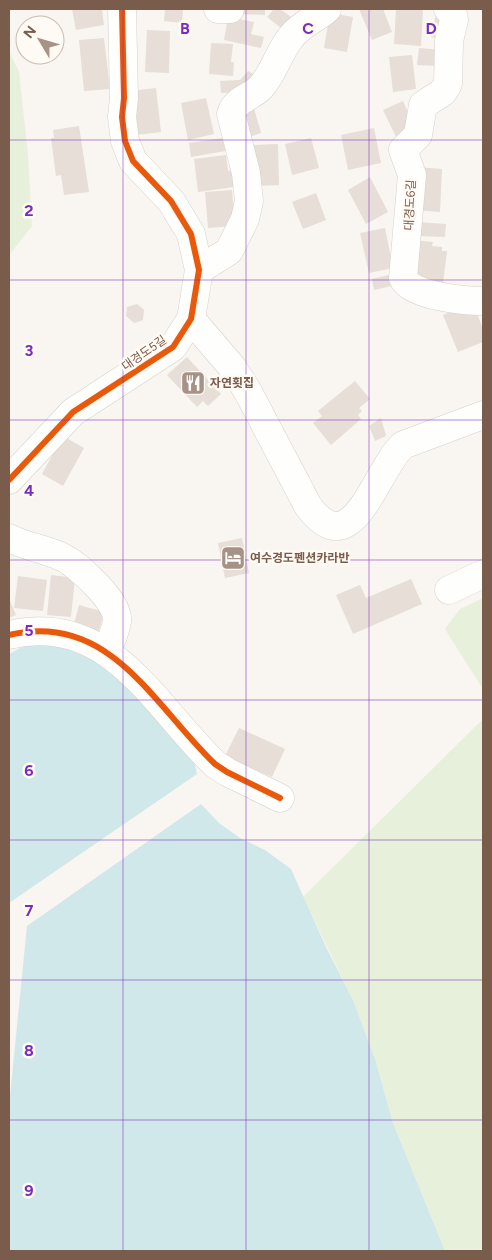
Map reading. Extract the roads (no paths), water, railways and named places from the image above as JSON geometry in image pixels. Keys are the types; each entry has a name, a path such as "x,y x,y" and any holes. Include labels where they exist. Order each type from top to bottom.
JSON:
{"street":[{"name":"대경도5길","path":"9,480 73,412 174,347 191,319 199,270 194,243 181,215 160,188 138,168 127,146 122,117 124,98 122,9"},
{"path":"218,9 230,9"},
{"path":"199,270 229,250 244,219 249,200 246,173 231,114 233,107 264,83 292,35 327,9"},
{"name":"대경도6길","path":"448,9 453,15 454,20 449,42 448,84 443,92 423,105 418,135 403,150 412,175 403,278 405,284 418,292 483,301"},
{"path":"191,319 232,367 247,390 308,506 318,518 330,526 343,527 353,519 393,454 403,445 483,415"},
{"path":"9,538 62,557 73,564 99,588 115,608 118,620 107,651"},
{"path":"449,590 483,574"},
{"path":"9,635 37,631 58,634 84,640 107,651 155,697 215,764 227,772 280,798"}],"water":[{"path":"26,645 48,645 87,653 106,664 194,760 197,774 9,903 9,654"},
{"path":"201,804 219,823 240,838 265,850 291,869 326,947 353,1000 375,1059 393,1123 445,1251 9,1251 9,1106 27,926"}],"place":[{"name":"자연횟집","path":"193,383"},
{"name":"여수경도펜션카라반","path":"233,558"}]}
